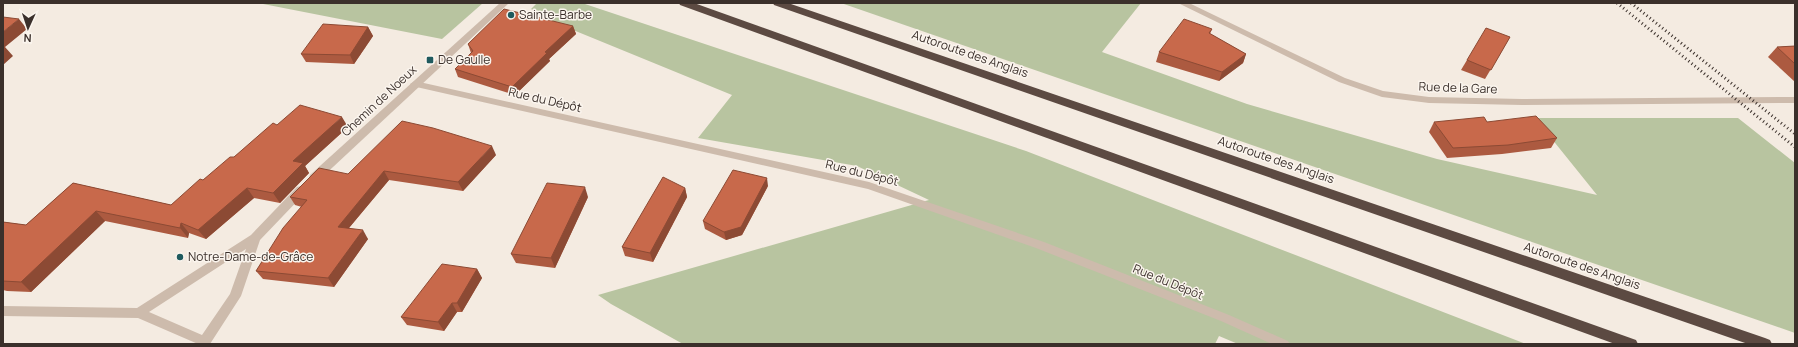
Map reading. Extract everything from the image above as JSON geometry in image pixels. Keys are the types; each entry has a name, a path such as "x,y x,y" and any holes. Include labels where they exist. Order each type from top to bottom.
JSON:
{"highway":[{"path":"684,3 1631,344"},
{"name":"Autoroute des Anglais","path":"778,3 1765,344"}],"street":[{"name":"Chemin de Noeux","path":"255,238 306,185 505,3"},
{"name":"Rue de la Gare","path":"1182,3 1342,80 1382,94 1428,100 1522,102 1795,100"},
{"name":"Rue du Dépôt","path":"415,84 869,186 1040,245 1225,318 1284,344"},
{"path":"139,313 255,238"},
{"path":"3,311 139,313 204,342 235,296 255,238"}],"green space":[{"path":"258,3 483,3 442,39"},
{"path":"537,3 582,3 1026,151 1526,344 1238,344 1219,336 1215,344 683,344 611,304 598,295 929,200 857,166 698,138 732,95 556,23 531,9"},
{"path":"841,3 1141,3 1102,52 1247,104 1437,159 1597,195 1535,118 1738,118 1795,163 1795,333"}],"building":[{"path":"504,9 573,26 545,52 547,53 512,87 455,69 473,51 468,44"},
{"path":"3,17 19,19 3,32"},
{"path":"1184,19 1212,29 1209,33 1246,54 1222,72 1159,52"},
{"path":"323,24 368,27 350,55 301,54"},
{"path":"1486,28 1510,37 1491,70 1467,60"},
{"path":"1795,46 1795,64 1777,47"},
{"path":"300,105 342,117 293,161 303,163 273,193 247,188 198,230 181,223 180,228 96,211 21,282 3,281 3,222 26,225 73,183 171,205 200,179 203,180 230,157 234,157 273,123 277,125"},
{"path":"1536,116 1557,138 1508,145 1453,148 1434,122 1484,117 1487,122"},
{"path":"402,121 433,128 492,146 458,182 384,171 338,227 363,230 328,278 256,271 283,228 307,200 290,197 319,168 348,174"},
{"path":"733,170 767,178 741,227 724,232 703,221"},
{"path":"663,177 685,188 650,253 622,247"},
{"path":"547,183 585,187 551,258 511,254"},
{"path":"442,264 477,269 457,303 452,303 438,322 401,317"}],"railway":[{"path":"1617,3 1795,147"},
{"path":"1631,3 1795,134"}],"place":[{"name":"Sainte-Barbe","path":"511,15"},
{"name":"De Gaulle","path":"430,60"},
{"name":"Notre-Dame-de-Grâce","path":"180,257"}]}
